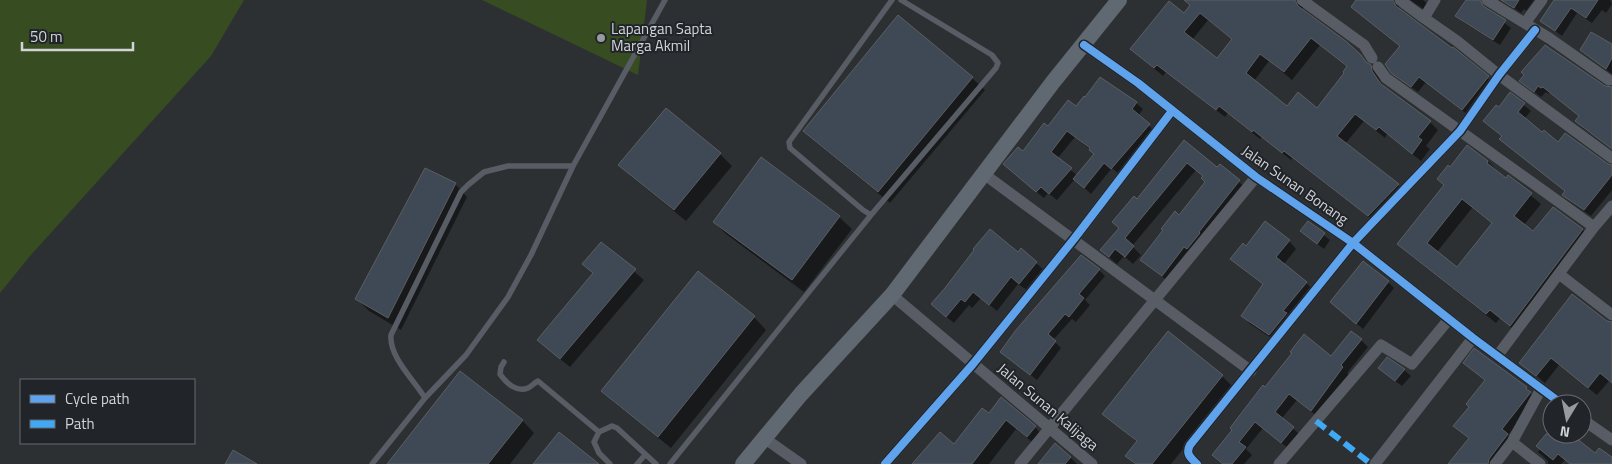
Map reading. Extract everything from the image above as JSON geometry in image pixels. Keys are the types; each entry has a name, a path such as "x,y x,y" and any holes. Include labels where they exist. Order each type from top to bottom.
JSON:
{"main road":[{"path":"743,464 801,394 892,295 1054,82 1119,0"}],"street":[{"path":"1302,0 1364,46 1386,78 1594,227"},
{"path":"1400,0 1612,158"},
{"path":"1424,18 1435,0"},
{"path":"1487,0 1610,80"},
{"path":"1525,23 1542,0"},
{"path":"1197,464 1188,455 1188,448 1353,242 1460,131 1499,75 1535,30"},
{"name":"Jalan Sunan Bonang","path":"1084,45 1138,83 1256,176 1353,242 1473,338 1548,394"},
{"path":"886,464 973,364 1074,239 1172,111"},
{"path":"984,174 1251,371"},
{"path":"1020,464 1256,176"},
{"path":"1498,355 1594,227 1612,206"},
{"path":"1559,274 1612,315"},
{"name":"Jalan Sunan Kalijaga","path":"892,295 1092,464"},
{"path":"1280,464 1381,345 1412,364 1449,319"},
{"path":"1375,464 1473,338"},
{"path":"1495,464 1512,442 1541,389"},
{"path":"1592,426 1612,440"},
{"path":"764,438 801,464"},
{"path":"1512,442 1540,464"}],"lane":[{"path":"372,464 425,398 466,355 508,297 532,255 573,166 665,0"},
{"path":"871,215 790,148 790,142 892,0"},
{"path":"670,464 871,215 996,68 998,62 992,55 901,0"},
{"path":"425,398 406,372 391,346 391,335 461,192 484,172 508,166 573,166"},
{"path":"504,362 500,374 510,385 515,388 525,389 538,381 600,432"},
{"path":"610,464 594,442 600,432 607,427 614,427 656,464"},
{"path":"637,464 645,455"}],"green space":[{"path":"0,0 244,0 211,56 30,256 0,293"},
{"name":"Lapangan Sapta Marga Akmil","path":"482,0 647,0 638,75"}],"building":[{"path":"1184,0 1295,0 1298,6 1347,42 1361,55 1371,65 1372,71 1381,84 1431,121 1418,137 1422,140 1412,154 1379,127 1376,130 1355,114 1337,136 1399,184 1368,216 1284,151 1282,153 1219,106 1216,110 1157,65 1154,68 1130,49 1169,1 1184,13 1190,5","holes":["1200,13 1232,39 1217,58 1184,32","1311,38 1347,66 1344,73 1317,108 1298,92 1287,106 1246,73 1260,54 1284,72"]},
{"path":"1356,0 1393,0 1396,6 1453,47 1489,76 1462,110 1419,77 1411,87 1391,73 1385,64 1400,46 1351,7"},
{"path":"1466,0 1480,0 1483,6 1506,20 1493,40 1455,16"},
{"path":"1501,0 1519,0 1514,8"},
{"path":"1554,0 1598,0 1586,18 1571,8 1555,31 1540,21"},
{"path":"898,15 973,77 878,192 803,131"},
{"path":"1591,32 1612,44 1612,58 1606,69 1580,50"},
{"path":"1545,45 1605,86 1612,87 1612,149 1575,121 1579,116 1543,87 1538,86 1534,92 1519,81 1524,75 1521,72"},
{"path":"1100,77 1137,102 1132,109 1150,124 1111,169 1104,163 1084,188 1073,179 1094,154 1089,150 1090,148 1067,131 1051,152 1072,168 1049,194 1041,187 1036,192 1003,164 1018,147 1023,151 1044,123 1048,126 1068,100 1076,106"},
{"path":"1510,92 1525,103 1518,112 1542,132 1544,130 1558,142 1565,133 1612,165 1612,175 1584,210 1562,195 1565,191 1499,139 1502,136 1483,121 1496,105 1499,107"},
{"path":"666,108 721,153 674,210 618,165"},
{"path":"1184,140 1217,167 1220,164 1240,180 1187,249 1184,247 1162,276 1140,260 1175,211 1179,215 1205,182 1201,178 1203,176 1187,163 1125,238 1134,246 1125,257 1115,249 1109,257 1100,250 1119,228 1112,222 1134,196 1137,199"},
{"path":"1467,145 1506,178 1508,175 1532,193 1514,216 1533,231 1553,207 1583,229 1510,326 1490,310 1486,314 1397,244 1444,185 1437,179 1448,165 1450,167","holes":["1462,199 1492,223 1457,267 1427,243"]},
{"path":"761,157 840,216 792,280 713,222"},
{"path":"425,168 456,183 388,318 355,299"},
{"path":"1265,221 1290,240 1276,257 1307,282 1283,311 1287,313 1269,335 1241,316 1263,284 1230,259 1243,243 1246,246"},
{"path":"1308,221 1325,233 1317,244 1300,231"},
{"path":"990,229 1018,252 1021,248 1037,262 1019,284 1011,277 989,305 973,292 965,302 961,299 946,317 931,304"},
{"path":"601,242 636,269 560,359 537,340 593,273 582,264"},
{"path":"1081,255 1100,269 1079,294 1084,298 1069,317 1065,314 1048,334 1056,341 1030,375 1000,352 1016,330"},
{"path":"1363,261 1389,281 1356,324 1330,302"},
{"path":"698,271 755,316 658,437 601,391"},
{"path":"1572,294 1607,321 1612,322 1612,383 1600,373 1588,388 1551,358 1536,376 1519,363"},
{"path":"1168,331 1223,375 1152,464 1136,464 1125,456 1137,441 1102,414"},
{"path":"1351,331 1362,339 1341,365 1343,367 1311,411 1289,394 1275,412 1294,427 1281,443 1255,422 1239,442 1246,447 1232,464 1223,464 1212,455 1232,430 1230,428 1263,385 1265,387 1292,353 1290,352 1304,334 1331,356"},
{"path":"1474,348 1527,387 1526,389 1531,392 1502,429 1508,434 1489,459 1488,464 1448,464 1469,438 1453,426 1469,407 1466,404 1485,380 1463,363"},
{"path":"1387,357 1405,369 1395,381 1378,368"},
{"path":"460,371 523,420 488,464 387,464"},
{"path":"1001,397 1036,426 1027,437 1006,420 972,464 912,464 940,432 954,444 982,408 989,413"},
{"path":"559,432 599,464 533,464"},
{"path":"1542,439 1542,444 1584,444 1595,453 1599,448 1612,457 1612,464 1570,464 1558,454 1553,460 1536,446"},
{"path":"1055,443 1071,457 1065,464 1038,464"},
{"path":"233,450 257,464 225,464"}],"marked path":[{"path":"1316,421 1371,464"}],"cycle path":[{"path":"1197,464 1188,453 1190,445 1353,243 1460,131 1499,75 1535,30"},
{"path":"1084,45 1138,83 1256,177 1353,243 1473,338 1549,394"},
{"path":"885,464 973,364 1074,239 1172,111"}],"place":[{"name":"Lapangan Sapta Marga Akmil","path":"601,38"}]}
